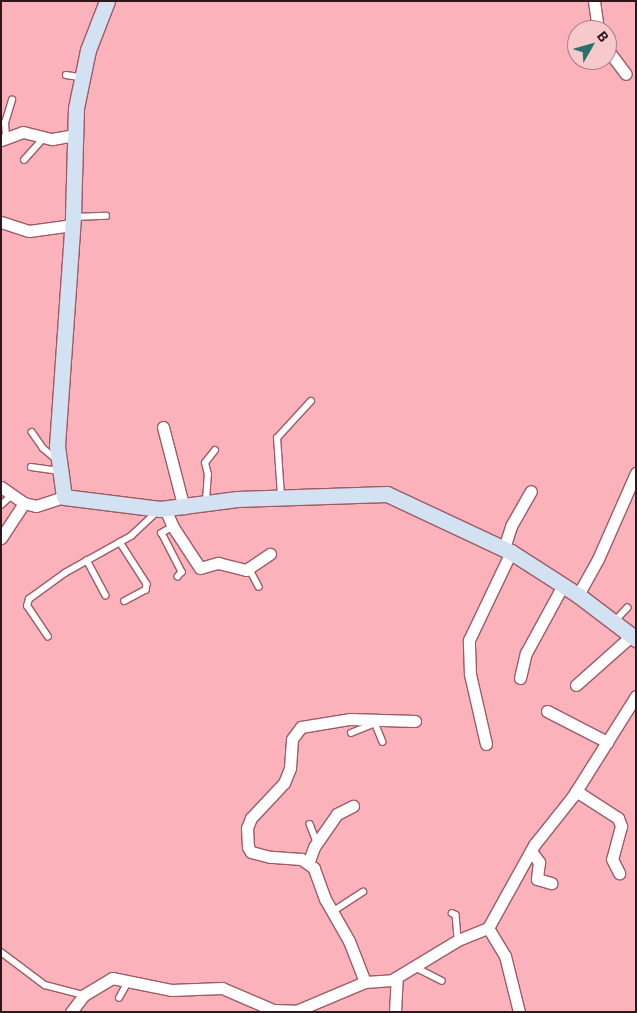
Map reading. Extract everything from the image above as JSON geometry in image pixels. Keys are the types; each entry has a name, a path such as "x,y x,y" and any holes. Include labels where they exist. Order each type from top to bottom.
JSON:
{"street":[{"path":"64,497 58,465 73,221 75,135 82,78 96,43 107,1"},
{"path":"594,1 597,20"},
{"path":"617,62 626,74"},
{"path":"4,138 23,132 43,139 75,135"},
{"path":"1,222 29,231 73,221"},
{"path":"163,427 184,508"},
{"path":"578,595 598,559 636,473"},
{"path":"1,487 24,503 36,506 64,497 162,509 184,508 205,503 387,494 508,550 578,595 633,637 576,685"},
{"path":"486,744 470,674 469,640 508,550 511,526 531,491"},
{"path":"1,538 24,503"},
{"path":"162,509 200,568 218,563 244,570 270,554"},
{"path":"520,678 526,653 563,586"},
{"path":"71,1012 84,995 107,979 129,980 171,990 222,988 284,1012 309,1006 365,982 379,982 398,978 458,940 488,928 531,851 576,791 636,696"},
{"path":"547,711 607,742"},
{"path":"308,861 258,855 251,852 247,841 252,818 288,775 292,739 301,728 350,719 379,723 415,721"},
{"path":"576,791 618,818 621,826 612,859 619,873"},
{"path":"308,861 317,842 337,814 353,806"},
{"path":"531,851 539,862 537,879 551,883"},
{"path":"308,861 332,912 349,941 365,982"},
{"path":"488,928 505,956 519,1012"},
{"path":"396,1012 398,978"}],"lane":[{"path":"66,75 82,78"},
{"path":"4,138 5,123 12,100"},
{"path":"24,160 43,139"},
{"path":"73,221 106,216"},
{"path":"282,498 277,438 312,401"},
{"path":"32,432 58,465"},
{"path":"205,503 208,475 205,463 215,450"},
{"path":"32,467 58,465"},
{"path":"1,505 12,495"},
{"path":"48,636 27,606 29,599 87,560 120,542 162,509"},
{"path":"173,527 162,533 182,572 178,577"},
{"path":"120,542 147,584 146,590 125,601"},
{"path":"87,560 106,595"},
{"path":"249,568 259,586"},
{"path":"613,623 627,608"},
{"path":"351,733 379,723 383,742"},
{"path":"310,824 317,842"},
{"path":"332,912 363,892"},
{"path":"452,912 456,915 458,940"},
{"path":"1,952 44,984 84,995"},
{"path":"416,967 442,981"},
{"path":"119,998 129,980"}]}
